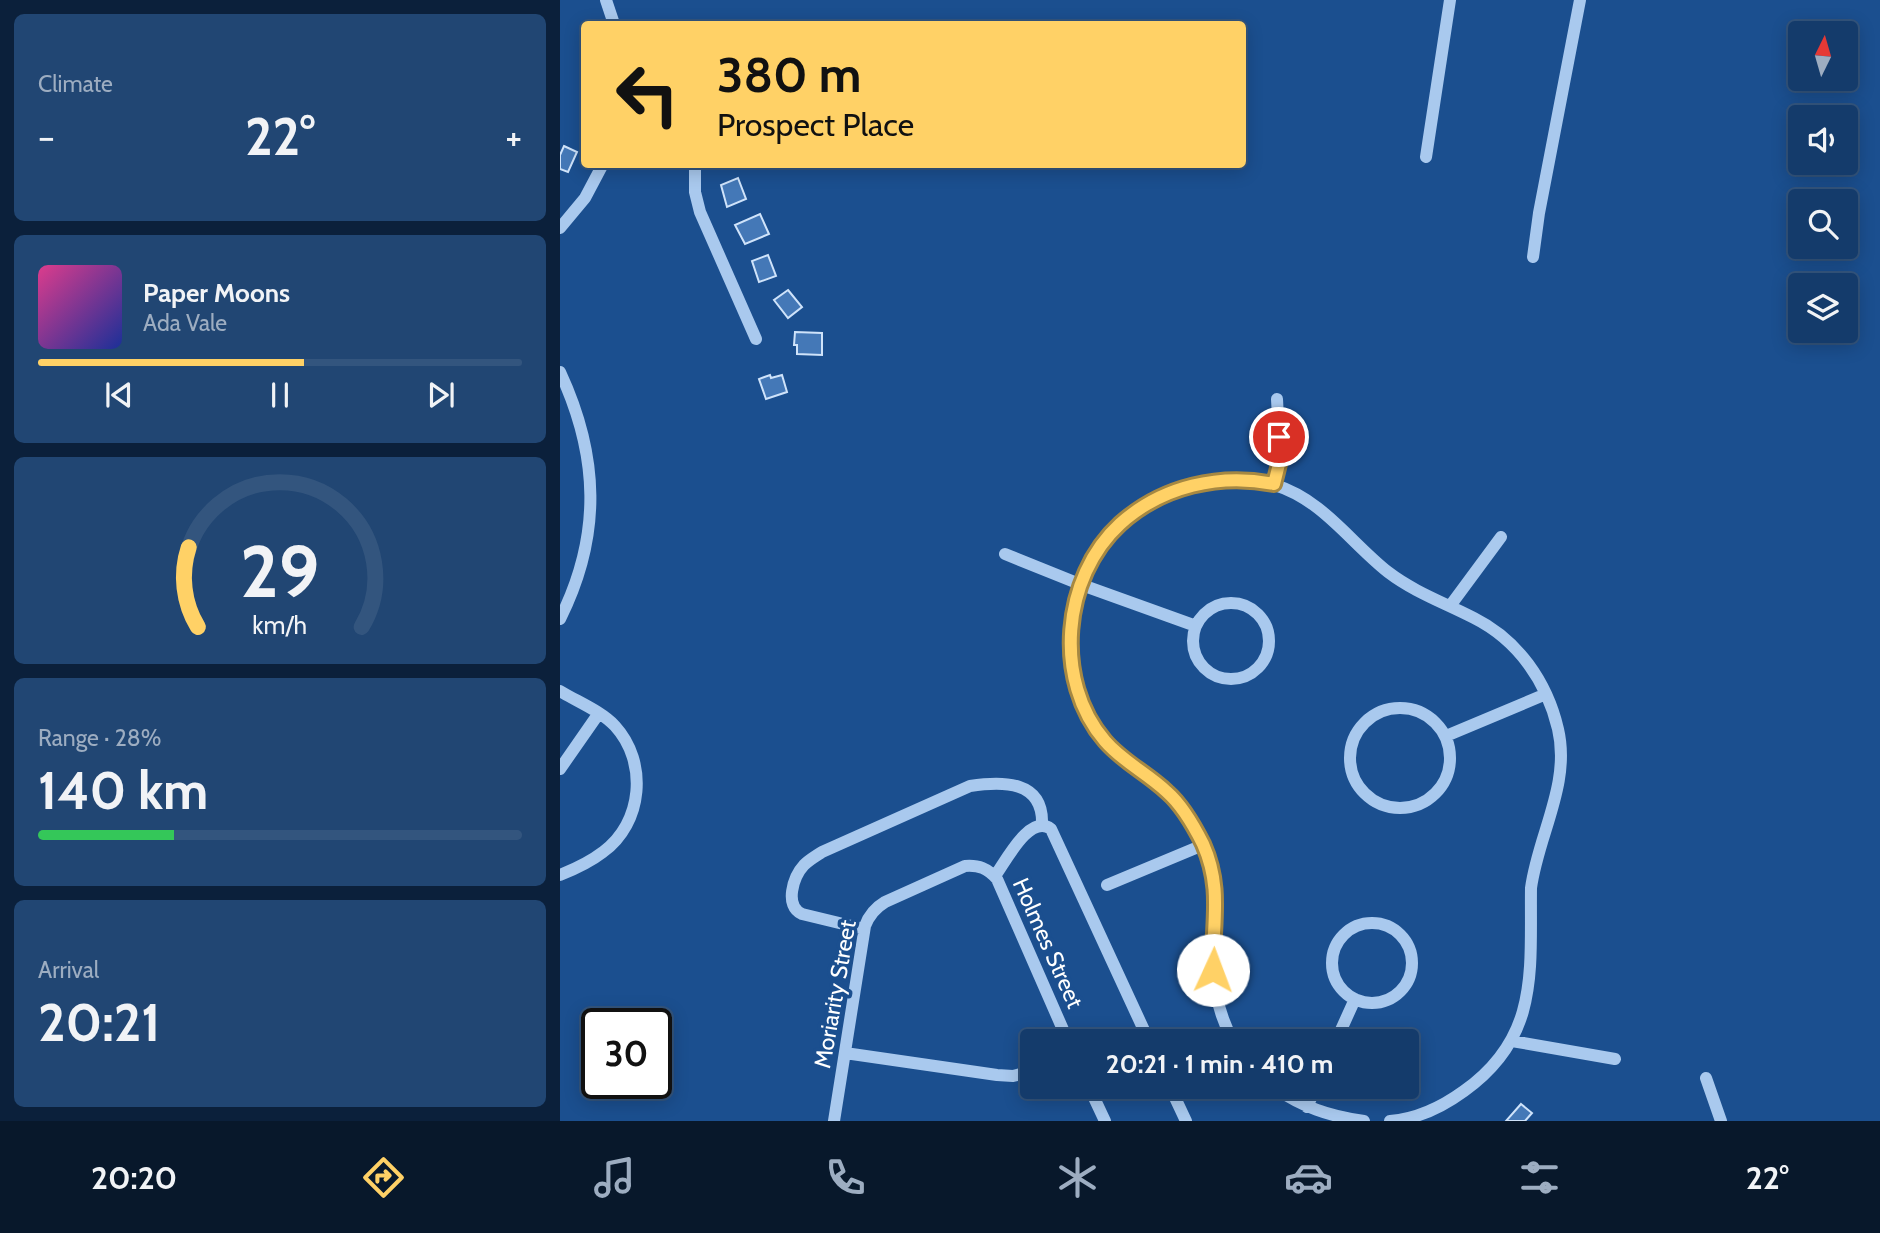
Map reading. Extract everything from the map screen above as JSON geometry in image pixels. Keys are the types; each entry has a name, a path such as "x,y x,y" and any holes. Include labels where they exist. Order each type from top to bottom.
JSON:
{"street":[{"path":"606,0 613,21"},
{"path":"1426,157 1450,0"},
{"path":"1533,257 1580,0"},
{"path":"560,228 585,198 601,168"},
{"path":"695,168 695,192 700,212 756,339"},
{"path":"560,372 582,430 589,460 591,490 584,552 560,619"},
{"path":"1274,484 1280,456 1277,399"},
{"path":"1228,1029 1215,985 1215,886 1203,845 1177,802 1159,785 1130,765 1098,733 1086,711 1073,669 1070,640 1073,614 1082,585 1095,556 1111,532 1151,501 1184,488 1222,480 1256,480 1274,484 1302,497 1321,510 1394,576 1419,592 1489,626 1511,643 1532,668 1546,694 1558,726 1561,769 1555,800 1533,875 1530,976 1523,1012 1512,1041 1492,1068 1448,1101 1416,1119 1390,1121"},
{"path":"1450,606 1501,537"},
{"path":"1005,554 1196,626"},
{"path":"1236,603 1248,607 1258,614 1269,637 1263,661 1255,670 1244,676 1231,679 1219,677 1199,662 1194,651 1196,626 1202,616 1212,608 1236,603"},
{"path":"560,691 599,713 623,736 631,750 637,784 635,804 620,836 605,851 560,875"},
{"path":"1446,736 1546,694"},
{"path":"1406,707 1422,712 1436,722 1446,736 1450,768 1444,783 1433,796 1419,804 1403,808 1372,800 1360,788 1352,774 1349,757 1352,741 1360,726 1373,715 1389,708 1406,707"},
{"path":"560,769 599,713"},
{"path":"864,929 795,911 792,906 793,888 802,867 822,852 970,786 996,783 1024,788 1039,804 1043,813 1042,825"},
{"path":"995,876 1027,831 1037,825 1046,825 1051,829 1144,1029"},
{"path":"1107,885 1203,845"},
{"name":"Moriarity Street","path":"834,1121 864,929 869,916 885,902 965,866 983,867"},
{"name":"Holmes Street","path":"983,867 995,876 1003,890 1063,1029"},
{"path":"1381,924 1393,929 1403,937 1410,949 1410,975 1404,987 1394,996 1381,1001 1355,999 1344,991 1337,981 1333,956 1337,944 1345,933 1356,926 1381,924"},
{"path":"1341,1029 1355,999"},
{"path":"1512,1041 1615,1059"},
{"path":"845,1053 997,1076 1020,1074"},
{"path":"1706,1078 1721,1121"},
{"path":"1095,1099 1105,1121"},
{"path":"1176,1099 1186,1121"},
{"path":"1293,1099 1325,1114 1364,1121"},
{"path":"1307,1107 1311,1099"}],"building":[{"path":"564,146 577,152 568,172 560,169 560,155"},
{"path":"738,178 746,199 727,207 721,185"},
{"path":"760,214 769,234 745,244 735,225"},
{"path":"768,255 776,276 759,282 752,261"},
{"path":"788,290 802,307 788,318 774,300"},
{"path":"795,332 822,333 822,355 797,354 797,345 794,345"},
{"path":"770,375 771,378 782,375 787,392 766,399 759,379"},
{"path":"1521,1104 1532,1113 1525,1121 1506,1121"}],"route":[{"path":"1213,970 1215,886 1203,845 1177,802 1118,755 1091,722 1076,684 1070,640 1071,626 1076,601 1088,570 1111,532 1151,501 1184,488 1201,483 1240,479 1274,484 1280,456 1279,437"}]}
